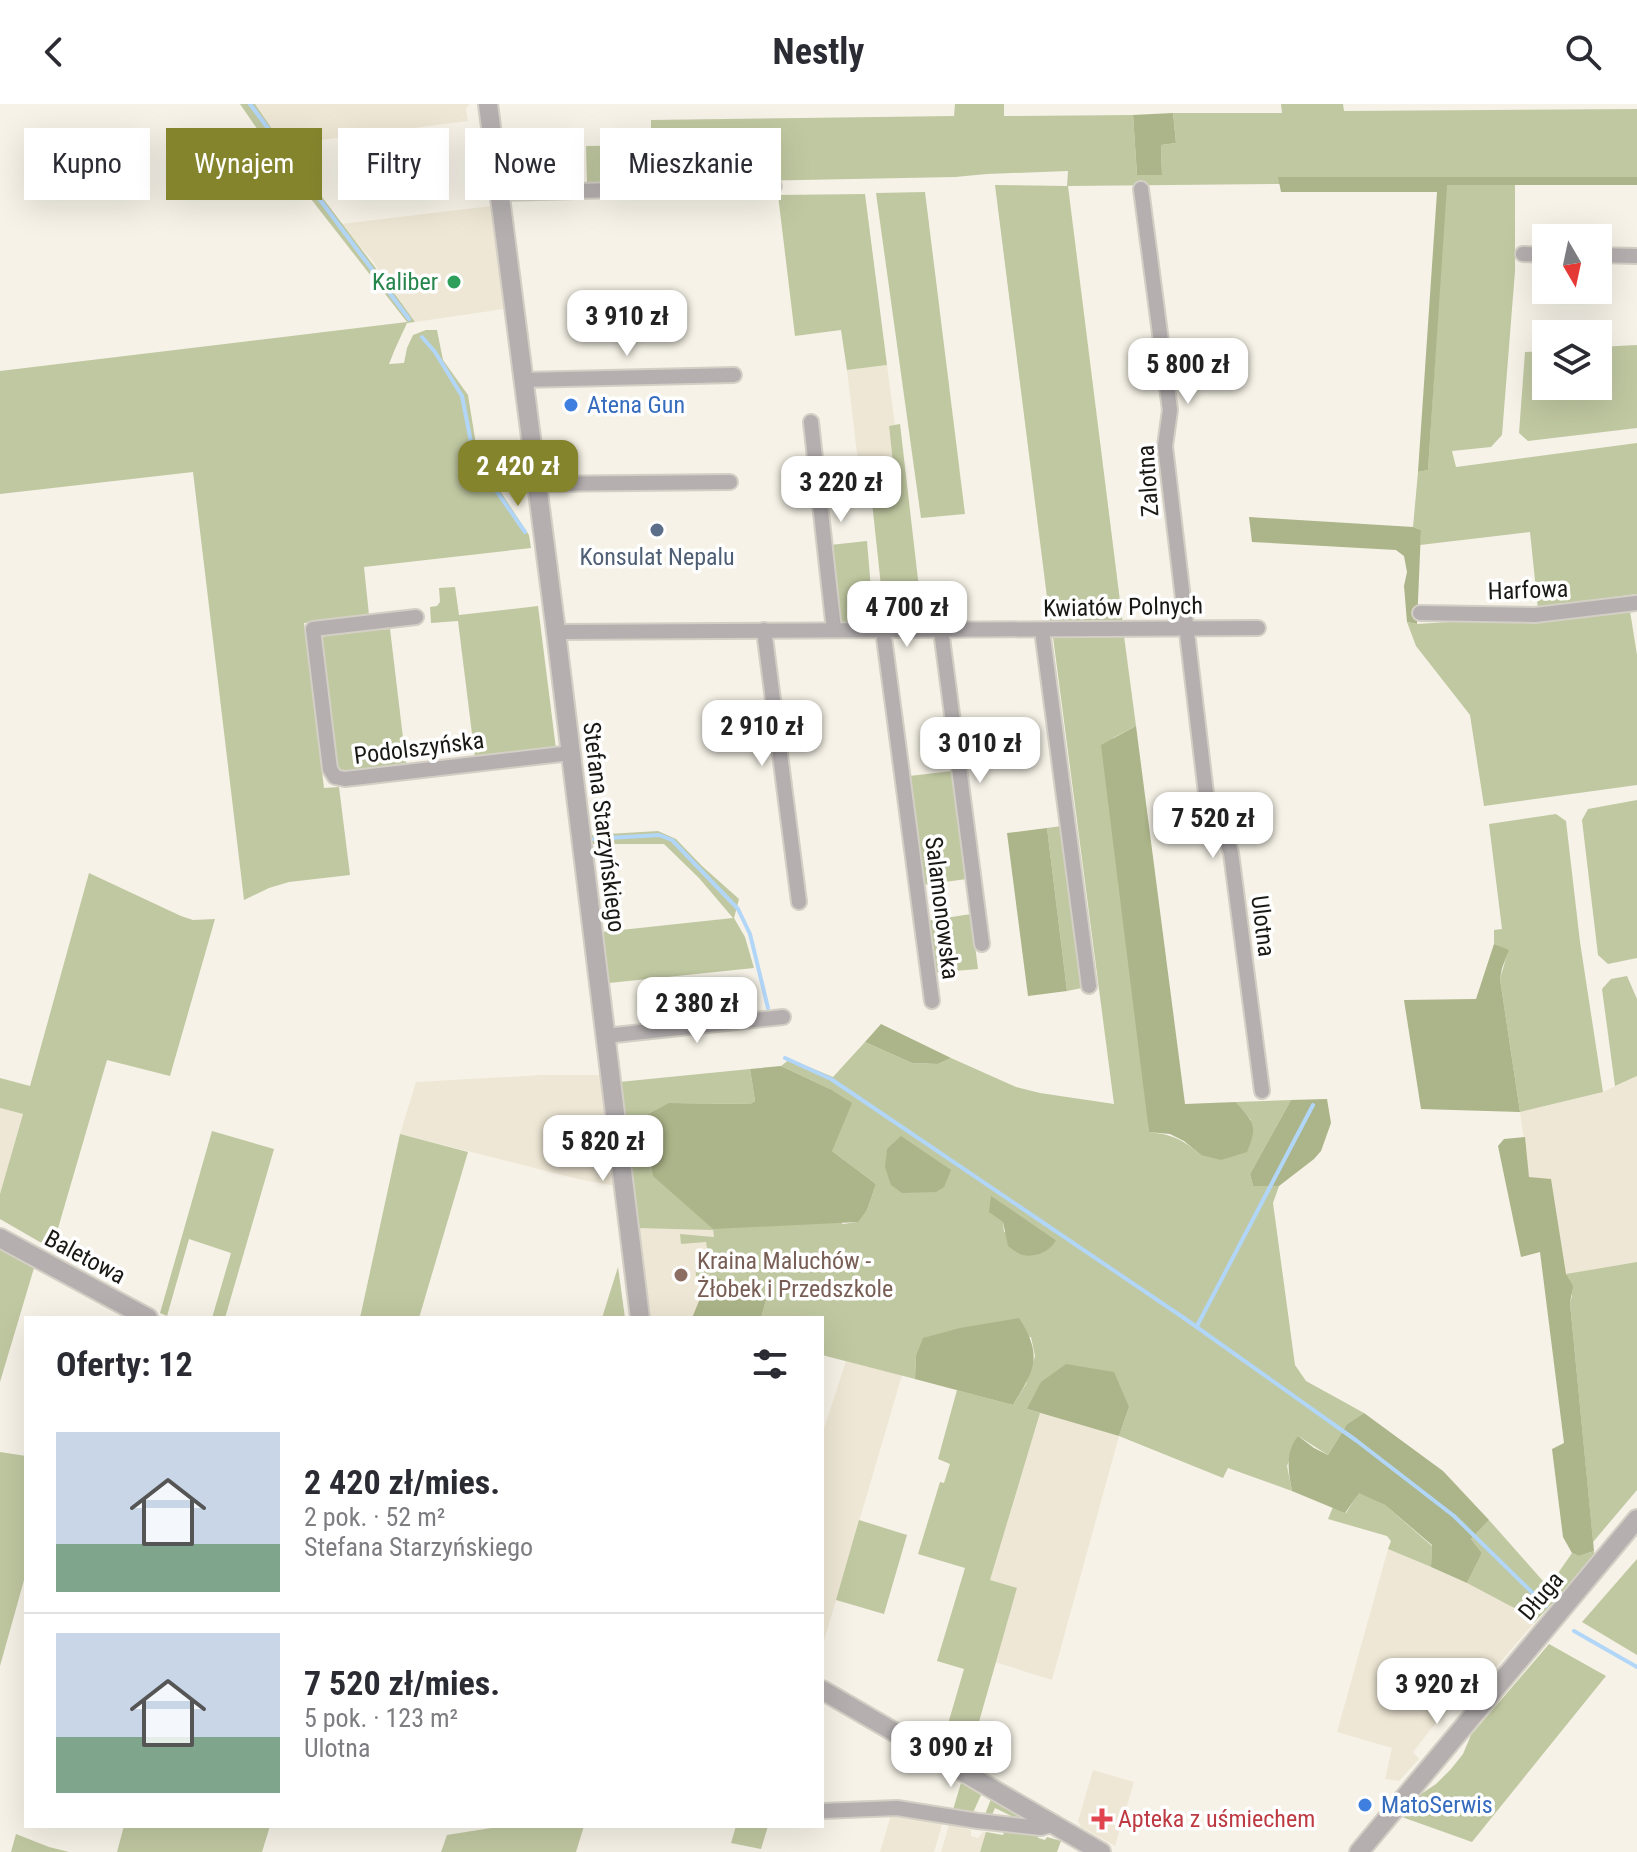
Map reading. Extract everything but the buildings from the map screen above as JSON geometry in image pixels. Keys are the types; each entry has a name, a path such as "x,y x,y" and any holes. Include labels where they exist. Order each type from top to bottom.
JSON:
{"street":[{"name":"Stefana Starzyńskiego","path":"488,104 491,128"},
{"name":"Zalotna","path":"1141,189 1170,410 1165,446 1185,628"},
{"name":"Stefana Starzyńskiego","path":"501,200 640,1316"},
{"path":"1523,254 1532,254"},
{"path":"1612,255 1637,256"},
{"path":"523,380 734,375"},
{"path":"811,422 834,630"},
{"path":"536,484 730,482"},
{"name":"Harfowa","path":"1420,613 1535,615 1637,603"},
{"name":"Podolszyńska","path":"416,617 313,629 330,769 335,777 345,779 571,753"},
{"name":"Ulotna","path":"1185,628 1207,802 1231,853 1262,1091"},
{"name":"Kwiatów Polnych","path":"556,632 1258,628"},
{"path":"764,630 799,902"},
{"name":"Salamonowska","path":"883,630 932,1001"},
{"path":"941,630 982,944"},
{"path":"1042,630 1089,986"},
{"path":"605,1036 783,1017"},
{"name":"Baletowa","path":"0,1238 144,1316"},
{"name":"Długa","path":"1359,1852 1637,1519"},
{"path":"824,1691 1101,1852"},
{"path":"824,1811 897,1808 1041,1828 1053,1824"}],"shaded area":[{"path":"255,104 469,104 466,109 468,121 414,128 338,128 338,138 322,140 322,128 271,128"},
{"path":"491,206 504,309 415,322 372,260 341,224"},
{"path":"887,365 895,425 889,426 896,491 862,495 847,370"},
{"path":"542,1075 603,1077 615,1186 400,1134 416,1082"},
{"path":"1637,1076 1637,1262 1550,1277 1533,1177 1529,1177 1520,1112 1603,1092"},
{"path":"0,1108 23,1114 0,1194"},
{"path":"636,1228 713,1229 717,1261 693,1316 648,1316"},
{"path":"846,1361 902,1375 824,1641 824,1429"},
{"path":"1040,1413 1119,1436 1052,1680 995,1662 1017,1589 990,1580"},
{"path":"1388,1549 1496,1597 1534,1623 1487,1678 1480,1673 1431,1729 1413,1752 1419,1759 1399,1781 1385,1779 1392,1748 1337,1732"},
{"path":"1093,1770 1134,1782 1115,1846 1081,1827 1078,1821"},
{"path":"904,1814 938,1819 942,1825 934,1852 880,1852 891,1815 903,1817"},
{"path":"949,1825 971,1830 971,1836 978,1838 986,1832 980,1852 941,1852"}],"green space":[{"path":"240,104 255,104 271,128 257,128"},
{"path":"955,104 1004,104 1004,116 1133,115 1137,175 1162,174 1161,145 1176,143 1173,113 1282,113 1281,104 1343,104 1344,111 1637,109 1637,177 1279,177 1280,184 1068,186 1123,625 1050,621 995,185 1067,186 1068,171 781,180 781,128 651,128 651,120 954,116"},
{"path":"1173,113 1176,143 1161,145 1162,175 1137,175 1133,115"},
{"path":"586,146 600,146 600,184 587,184"},
{"path":"1278,177 1637,177 1637,185 1447,185 1428,470 1418,472 1437,192 1281,192"},
{"path":"1446,185 1515,185 1515,271 1502,435 1491,447 1452,451 1456,467 1637,443 1637,594 1538,609 1530,532 1420,545 1421,530 1413,527 1418,472 1428,470"},
{"path":"925,192 965,514 921,518 876,193"},
{"path":"865,194 887,365 847,370 841,330 795,336 779,200 781,195"},
{"path":"322,197 415,322 407,323 389,364 404,363 413,335 437,330 443,360 468,395 478,457 529,535 531,548 364,567 369,615 304,623 324,788 339,787 350,875 289,882 244,900 193,472 0,494 0,371 407,322 312,200 322,200"},
{"path":"1637,345 1637,428 1528,441 1519,433 1525,352 1532,352 1532,400 1612,400 1612,346"},
{"path":"900,424 922,614 916,625 885,623 871,493 896,491 889,426"},
{"path":"1249,517 1421,530 1417,624 1407,622 1404,586 1407,572 1404,556 1396,550 1252,542"},
{"path":"867,541 874,625 837,626 830,545"},
{"path":"455,587 459,615 538,606 556,749 475,758 458,621 431,623 430,607 440,602 439,588"},
{"path":"1630,611 1637,655 1637,785 1484,806 1470,715 1416,646 1407,622 1417,624"},
{"path":"390,629 406,763 342,772 338,769 321,639 326,635"},
{"path":"1124,636 1136,726 1113,738 1149,1132 1177,1139 1201,1155 1251,1120 1236,1102 1291,1100 1250,1174 1253,1186 1279,1186 1273,1203 1295,1365 1306,1381 1364,1413 1347,1424 1328,1455 1298,1436 1287,1466 1292,1491 1228,1468 1223,1478 1119,1436 1129,1407 1027,1409 1040,1413 990,1580 1017,1588 969,1757 961,1759 941,1748 964,1669 937,1661 965,1568 918,1554 940,1482 944,1483 950,1464 938,1459 957,1390 1013,1405 1026,1384 1035,1356 1031,1337 916,1356 915,1379 824,1356 824,1316 762,1316 766,1300 710,1274 696,1276 695,1264 709,1262 706,1242 681,1244 680,1234 714,1237 713,1230 636,1228 619,1082 750,1069 755,1101 750,1104 669,1103 843,1224 857,1222 867,1210 876,1184 832,1151 830,1089 781,1066 790,1059 833,1077 865,1042 912,1063 938,1064 951,1058 1016,1087 1114,1104 1053,637","holes":["991,1197 1056,1240 1004,1232 1003,1222"]},
{"path":"1136,726 1185,1104 1236,1102 1247,1115 1253,1130 1247,1152 1221,1160 1201,1155 1170,1134 1149,1132 1101,745"},
{"path":"953,771 967,879 922,885 909,776"},
{"path":"1637,800 1637,958 1608,964 1598,955 1582,820 1588,809"},
{"path":"1556,814 1566,821 1580,942 1603,1092 1520,1112 1500,979 1508,951 1494,944 1494,930 1502,929 1489,824"},
{"path":"1061,826 1082,988 1067,991 1047,828"},
{"path":"1047,828 1067,991 1028,996 1007,833"},
{"path":"658,831 676,839 739,899 734,918 745,937 754,968 609,983 602,932 733,918 699,878 664,844 592,844 591,835"},
{"path":"89,873 181,916 193,920 215,919 170,1076 107,1060 52,1249 0,1219 0,1194 23,1114 0,1108 0,1078 30,1086"},
{"path":"971,914 978,969 932,973 926,921"},
{"path":"1494,944 1509,950 1500,979 1520,1112 1421,1109 1404,1000 1476,999"},
{"path":"1627,976 1637,999 1637,1076 1615,1086 1602,989 1611,979"},
{"path":"881,1024 951,1058 938,1064 912,1063 865,1042"},
{"path":"781,1066 852,1103 832,1151 876,1184 867,1210 858,1222 713,1229 653,1176 645,1116 669,1103 750,1104 755,1101 750,1069"},
{"path":"1327,1099 1331,1123 1321,1151 1279,1186 1253,1186 1250,1174 1291,1100"},
{"path":"212,1131 274,1149 226,1316 213,1316 231,1253 189,1239 167,1316 160,1313"},
{"path":"400,1134 468,1152 420,1316 360,1316"},
{"path":"901,1136 951,1170 944,1187 936,1192 902,1193 891,1185 885,1167 887,1149"},
{"path":"1525,1137 1529,1177 1551,1179 1566,1274 1573,1286 1570,1303 1594,1551 1579,1556 1572,1553 1563,1537 1552,1449 1564,1443 1540,1252 1521,1257 1498,1146 1504,1139"},
{"path":"991,1196 1056,1240 1045,1251 1030,1256 1008,1246 1003,1222 989,1212"},
{"path":"0,1249 34,1268 0,1382"},
{"path":"1637,1262 1637,1490 1593,1542 1570,1303 1572,1296 1566,1274"},
{"path":"618,1267 625,1316 603,1316"},
{"path":"710,1274 766,1300 762,1316 693,1316"},
{"path":"1019,1318 1031,1343 1033,1362 1027,1382 1013,1405 915,1379 916,1356 923,1338"},
{"path":"1066,1364 1114,1372 1129,1407 1119,1436 1027,1409 1041,1382"},
{"path":"1364,1413 1443,1471 1489,1520 1471,1539 1482,1553 1467,1583 1431,1567 1432,1545 1385,1505 1359,1493 1345,1513 1292,1491 1289,1455 1298,1436 1328,1455 1347,1424"},
{"path":"0,1452 24,1456 24,1580 0,1666"},
{"path":"1359,1492 1385,1505 1432,1546 1431,1567 1388,1549 1391,1541 1387,1536 1328,1519 1333,1507 1346,1513"},
{"path":"859,1520 907,1535 884,1614 836,1600"},
{"path":"1489,1520 1543,1581 1554,1579 1572,1553 1579,1556 1594,1551 1594,1558 1534,1623 1520,1611 1467,1583 1482,1553 1471,1539"},
{"path":"1637,1559 1637,1655 1582,1622"},
{"path":"1549,1644 1606,1676 1472,1842 1402,1817 1421,1794 1451,1769 1463,1754 1471,1735"},
{"path":"961,1783 981,1795 972,1815 952,1813"},
{"path":"991,1799 1033,1821 1026,1823 995,1808 991,1817 984,1817"},
{"path":"123,1828 269,1828 262,1852 117,1852"},
{"path":"491,1828 583,1828 576,1852 441,1852 447,1835"},
{"path":"735,1828 767,1828 761,1849 731,1843"},
{"path":"1006,1828 1038,1834 1038,1838 1045,1840 1047,1837 1061,1841 1057,1852 980,1852 986,1832 1003,1835"},
{"path":"16,1834 49,1847 69,1852 11,1852"}],"waterway":[{"path":"250,104 268,128"},
{"path":"320,200 409,319"},
{"path":"422,337 462,396 477,463 525,532"},
{"path":"591,839 659,835 672,840 738,909 750,934 768,1008"},
{"path":"785,1058 831,1079 1184,1318 1357,1441 1454,1516 1546,1606"},
{"path":"1197,1326 1313,1105"},
{"path":"1574,1631 1637,1667"}],"place":[{"name":"Kaliber","path":"454,282"},
{"name":"Atena Gun","path":"571,405"},
{"name":"Konsulat Nepalu","path":"657,530"},
{"name":"Kraina Maluchów - Żłobek i Przedszkole","path":"681,1275"},
{"name":"MatoSerwis","path":"1365,1805"},
{"name":"Apteka z uśmiechem","path":"1102,1819"}]}
